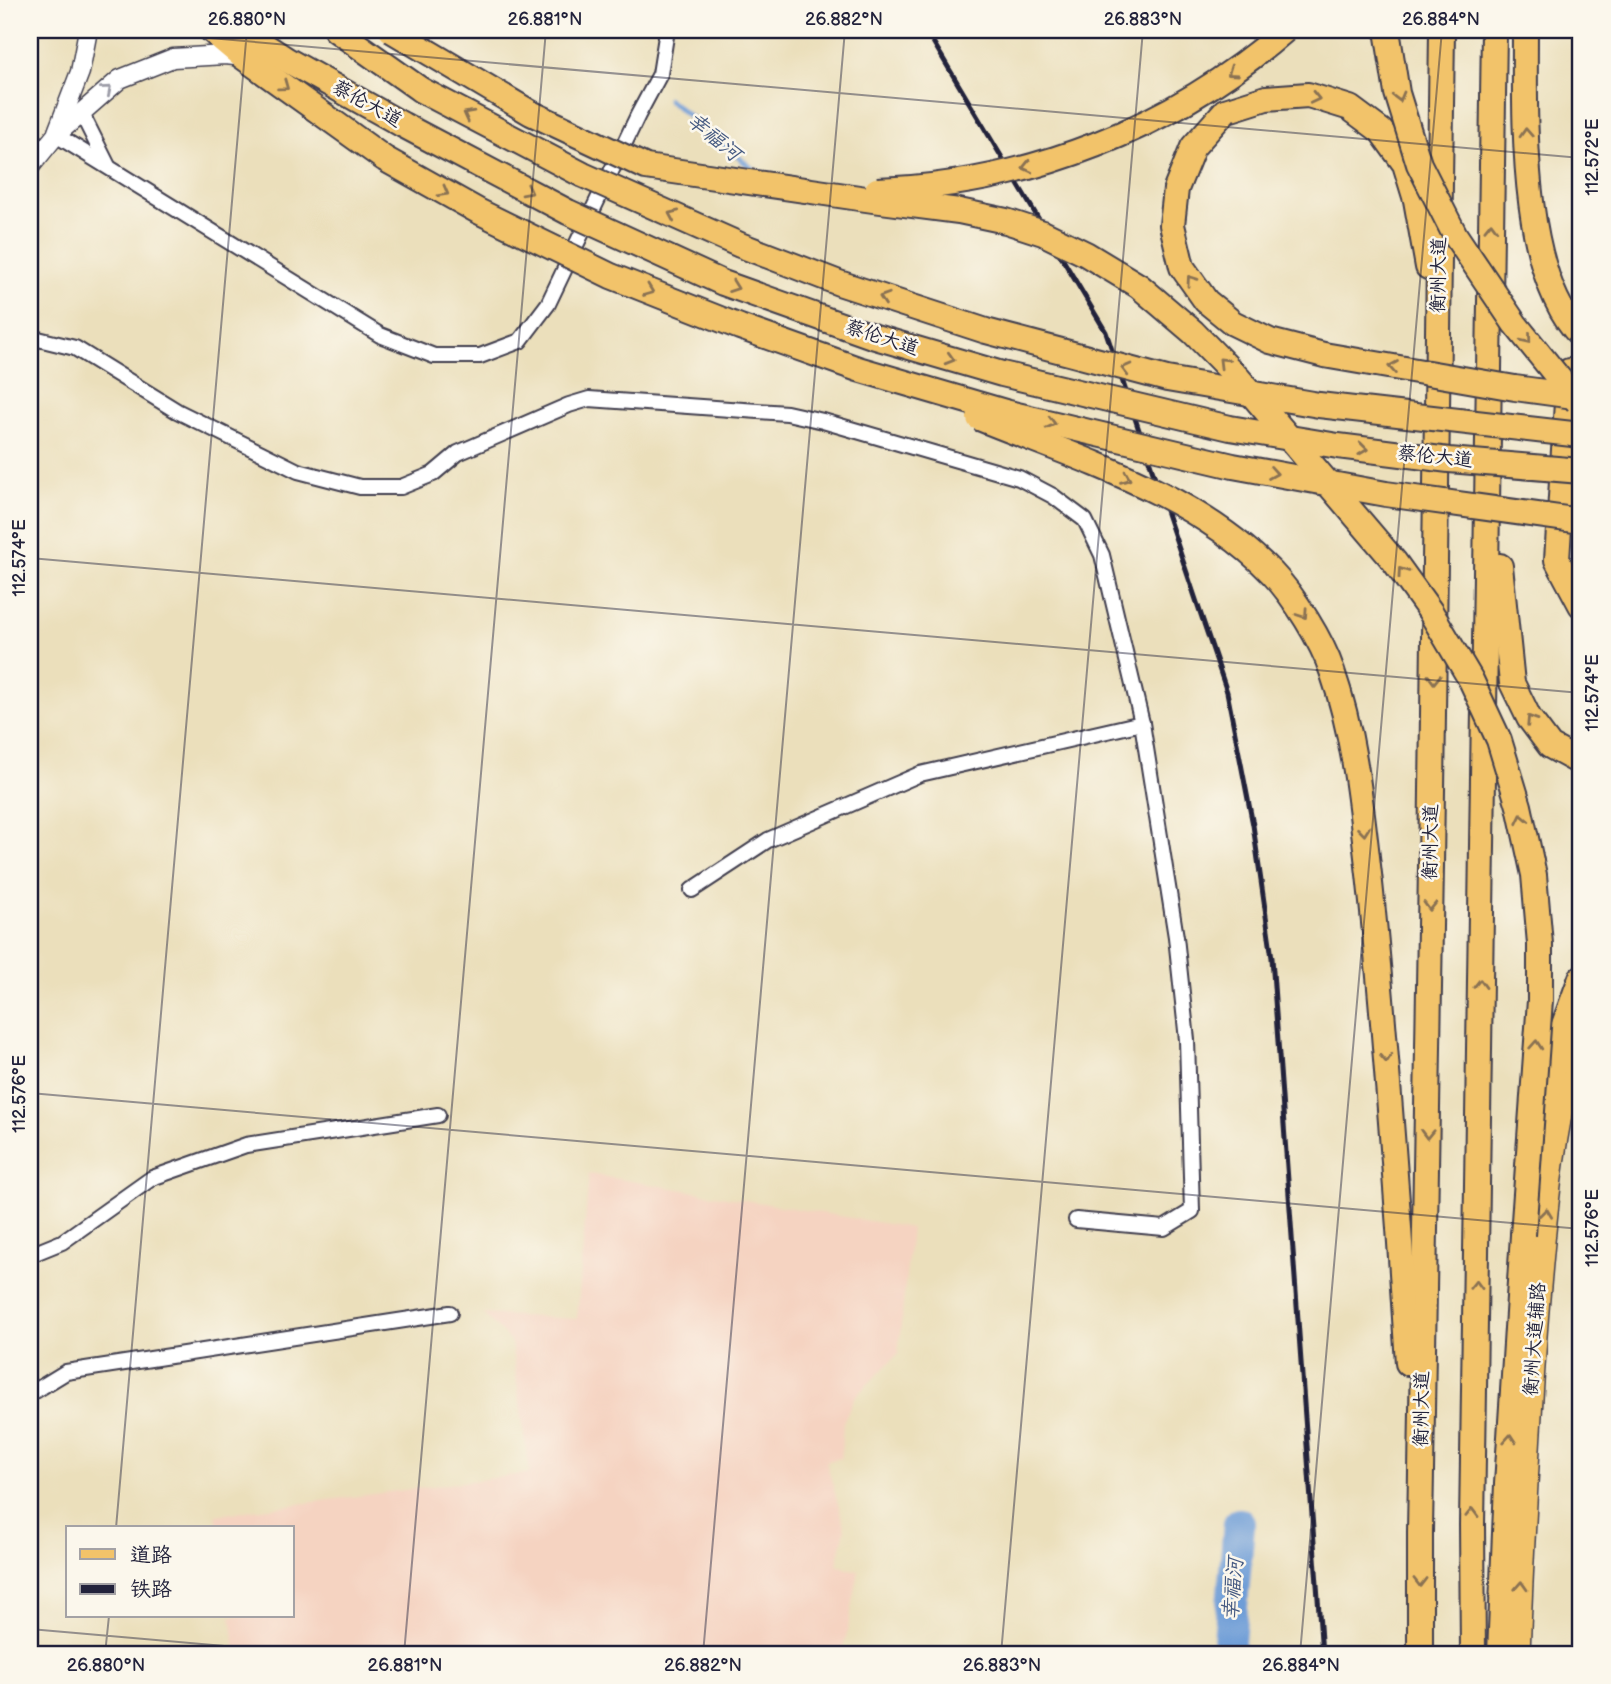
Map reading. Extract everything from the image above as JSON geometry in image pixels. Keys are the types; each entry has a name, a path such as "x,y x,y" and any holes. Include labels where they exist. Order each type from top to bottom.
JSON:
{"highway":[{"path":"211,30 243,57 385,159 478,211 611,276 740,327 858,369 1140,484 1186,507 1229,535 1273,573 1307,619 1332,670 1349,730 1359,789 1377,950 1420,1532"},
{"name":"蔡伦大道","path":"241,30 287,60 403,125 568,212 723,283 872,337 1002,374 1230,428 1338,446 1581,471"},
{"name":"蔡伦大道","path":"335,30 421,90 583,175 740,245 839,283 986,331 1167,379 1319,405 1581,435"},
{"path":"343,30 371,55"},
{"path":"391,30 531,113 646,167 959,211 1006,221 1043,233 1075,248 1139,286 1193,332 1239,379 1394,561 1430,611 1471,680 1499,740 1520,806 1534,875 1540,944 1539,1000 1507,1484 1500,1654"},
{"path":"820,192 887,190 960,182 1036,166 1114,139 1169,111 1219,80 1263,50 1285,30"},
{"path":"1387,30 1397,93 1419,164 1455,235 1515,324 1581,406"},
{"name":"衡州大道","path":"1420,1654 1442,30"},
{"path":"1472,1654 1494,30"},
{"path":"1525,30 1525,116 1536,237 1550,287 1572,327 1581,337"},
{"path":"1438,325 1416,200 1405,164 1381,131 1350,108 1308,95 1266,98 1225,111 1193,147 1176,189 1172,225 1182,267 1206,301 1233,323 1270,341 1324,355 1581,397"},
{"path":"858,369 1006,412 1233,466 1386,494 1581,521"},
{"path":"1575,371 1557,559 1581,605"},
{"path":"1488,442 1512,683 1529,718 1550,746 1581,763"},
{"path":"1523,1235 1558,1044 1581,978"}],"main road":[{"name":"衡州大道辅路","path":"1518,1654 1526,1465 1541,1251 1559,1117 1569,1067 1581,1027"}],"street":[{"path":"56,135 80,72 88,30"},
{"path":"56,135 380,335 435,356 480,356 520,341 548,304 660,74 667,30"},
{"path":"30,167 56,135 120,79 173,58 225,55 287,60"},
{"path":"81,113 109,167"},
{"path":"30,337 75,348 177,411 298,471 360,487 401,487 422,479 433,474 458,453 589,398 787,413 823,421 1019,478 1053,496 1085,520 1102,555 1142,723 1176,937 1187,1040 1192,1211 1164,1228 1076,1220"},
{"path":"692,890 768,840 920,774 1142,723"},
{"path":"30,1255 62,1242 152,1178 246,1144 438,1115"},
{"path":"30,1394 66,1372 450,1313"}],"shaded area":[{"path":"589,1174 911,1228 898,1354 855,1397 843,1422 841,1458 826,1461 845,1529 837,1565 859,1571 846,1638 840,1654 236,1654 231,1618 294,1618 294,1526 218,1526 216,1515 530,1473 511,1342 483,1314 577,1319"}],"water":[{"path":"1231,1527 1249,1529 1242,1645 1239,1654 1218,1654 1224,1625"}],"waterway":[{"name":"幸福河","path":"668,99 760,175"},
{"name":"幸福河","path":"1228,1654 1239,1524"}],"railway":[{"path":"926,30 1106,332 1227,692 1253,825 1272,958 1322,1654"}]}
